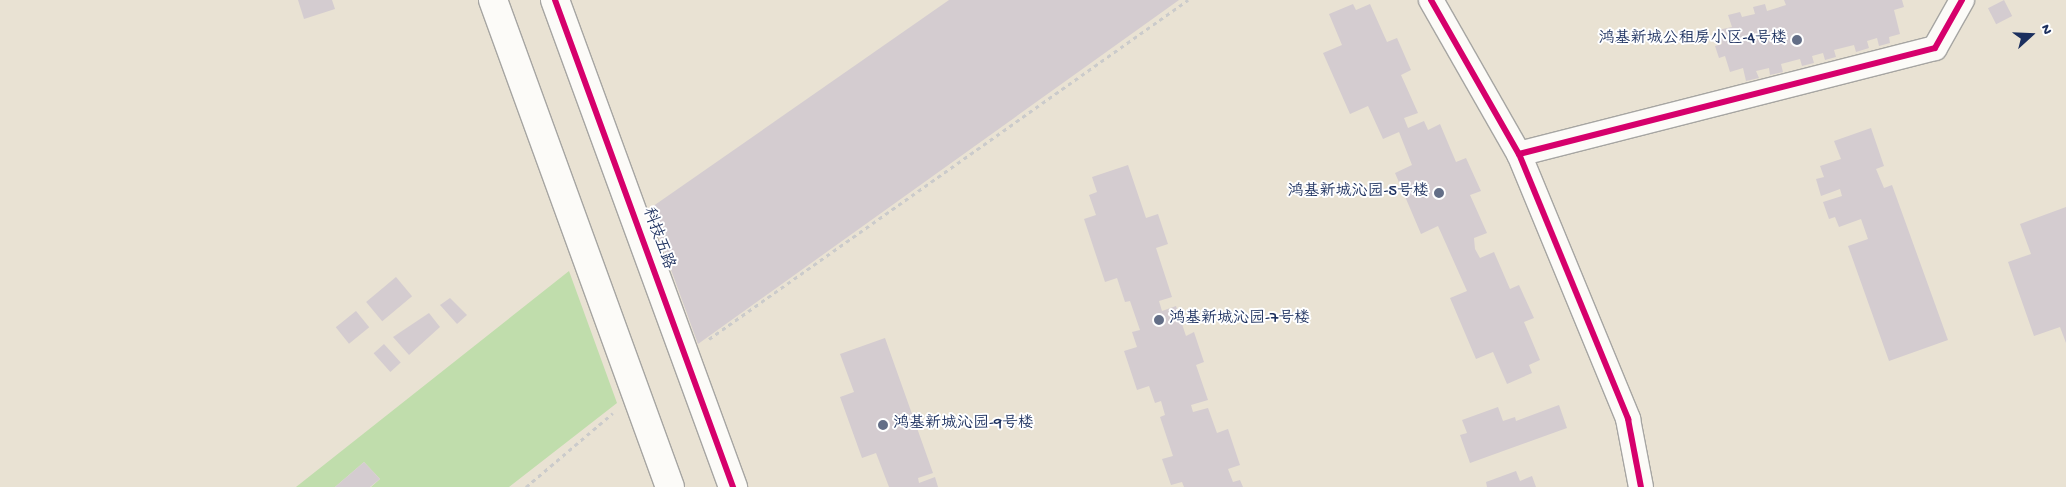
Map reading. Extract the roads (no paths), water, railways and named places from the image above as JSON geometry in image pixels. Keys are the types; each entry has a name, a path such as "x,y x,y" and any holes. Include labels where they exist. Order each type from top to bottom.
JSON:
{"street":[{"path":"492,0 670,487"},
{"name":"科技五路","path":"555,0 733,487"},
{"path":"1431,0 1519,154 1628,419 1641,487"},
{"path":"1519,154 1935,48 1962,0"}],"place":[{"name":"鸿基新城公租房小区-4号楼","path":"1797,40"},
{"name":"鸿基新城沁园-5号楼","path":"1439,193"},
{"name":"鸿基新城沁园-7号楼","path":"1159,320"},
{"name":"鸿基新城沁园-9号楼","path":"883,425"}]}
